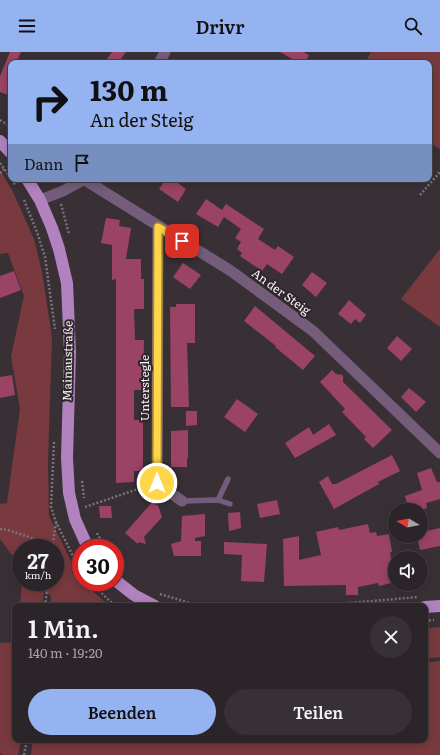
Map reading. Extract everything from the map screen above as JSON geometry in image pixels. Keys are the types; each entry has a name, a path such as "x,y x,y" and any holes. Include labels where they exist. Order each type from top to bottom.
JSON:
{"main road":[{"path":"0,141 8,150"},
{"name":"Mainaustraße","path":"29,182 40,200 59,249 67,283 70,352 67,451 69,493 75,519 84,539"},
{"path":"124,587 134,595 149,603"},
{"path":"428,603 440,606"}],"street":[{"path":"40,200 81,182"},
{"name":"An der Steig","path":"88,182 158,227 231,271 313,331 440,453"},
{"name":"Unterstegle","path":"157,483 158,227"},
{"path":"157,483 182,501"}],"lane":[{"path":"218,500 228,479"},
{"path":"182,501 218,500 230,504"}],"path":[{"path":"0,163 8,175"},
{"path":"0,172 4,169"},
{"path":"432,181 440,172"},
{"path":"13,182 18,189"},
{"path":"420,195 431,182"},
{"path":"22,195 45,257 56,336"},
{"path":"54,436 51,507 56,522 72,554"},
{"path":"86,507 157,483"},
{"path":"53,539 56,522"},
{"path":"0,529 8,530 33,539"},
{"path":"45,603 47,591"},
{"path":"99,591 112,603"},
{"path":"159,594 190,603"},
{"path":"395,603 422,602"},
{"path":"24,755 26,743"}],"shaded area":[{"path":"371,52 440,52 440,149 432,145 432,60 367,60"},
{"path":"0,170 12,190 34,239 42,272 52,337 48,462 49,516 60,539 12,539 12,555 0,539 0,504 7,503 20,409 11,356 24,296 8,253 0,254"},
{"path":"440,249 440,327 401,299"},
{"path":"64,547 72,563 72,591 93,591 106,603 50,603 51,596 44,591 64,591"},
{"path":"21,591 44,591 42,603 20,603"},
{"path":"440,627 440,657 428,659 428,628"},
{"path":"12,642 12,743 20,743 18,755 2,755 0,753 0,643"},
{"path":"440,661 440,755 31,755 33,743 428,743 428,663"}],"building":[{"path":"10,52 21,52 17,60 8,60 8,95 0,92 0,76"},
{"path":"112,52 126,52 120,60 106,60"},
{"path":"280,52 303,52 309,55 306,60 294,60"},
{"path":"164,182 176,182 186,189 178,202 159,189"},
{"path":"206,199 222,210 226,204 264,229 258,239 275,250 278,246 294,257 282,274 267,264 262,271 240,256 242,253 237,249 241,242 235,238 241,229 224,217 218,227 196,214"},
{"path":"106,218 120,220 119,226 131,228 126,259 141,259 141,279 144,279 144,309 134,309 135,340 144,340 143,390 134,390 134,420 143,420 143,471 134,471 134,482 116,483 116,279 112,280 112,245 101,243"},
{"path":"183,263 201,275 190,289 173,277"},
{"path":"14,271 21,290 0,298 0,276"},
{"path":"312,272 327,283 316,297 302,285"},
{"path":"349,300 366,315 360,323 355,319 351,324 338,314"},
{"path":"176,304 195,304 195,343 187,343 189,407 171,407 170,307 176,307"},
{"path":"255,306 315,356 303,370 275,347 276,346 244,321"},
{"path":"397,336 412,349 401,361 387,348"},
{"path":"332,370 336,374 343,375 343,382 392,430 373,448 364,439 366,437 342,412 345,409 320,382"},
{"path":"12,375 15,395 0,398 0,377"},
{"path":"409,388 426,402 416,412 401,397"},
{"path":"237,399 258,414 245,432 224,417"},
{"path":"186,411 197,411 197,425 186,426"},
{"path":"329,424 336,435 295,458 285,443 309,427 313,435"},
{"path":"188,430 187,467 171,467 171,431"},
{"path":"392,455 400,471 378,482 379,484 334,509 319,482 328,476 332,484 336,484"},
{"path":"431,468 437,482 440,482 440,499 426,503 407,503 405,496 422,490 417,473"},
{"path":"154,500 156,505 158,505 162,517 144,537 146,544 139,542 138,544 125,533"},
{"path":"277,500 280,514 260,518 257,504"},
{"path":"99,506 111,506 112,518 100,518"},
{"path":"240,512 241,528 229,531 228,513"},
{"path":"205,514 205,536 195,538 195,541 201,541 201,556 174,556 171,544 181,541 182,516"},
{"path":"368,524 370,533 376,532 377,536 388,534 388,543 390,543 392,551 388,551 388,584 379,586 378,583 358,587 358,595 346,595 346,585 284,586 283,539 299,536 299,560 321,555 316,532 338,527 339,530"},
{"path":"440,528 440,546 420,550 418,543 428,543 428,531"},
{"path":"224,542 267,544 264,582 241,581 242,555 224,554"}],"route":[{"path":"157,483 158,227 182,241"}]}
